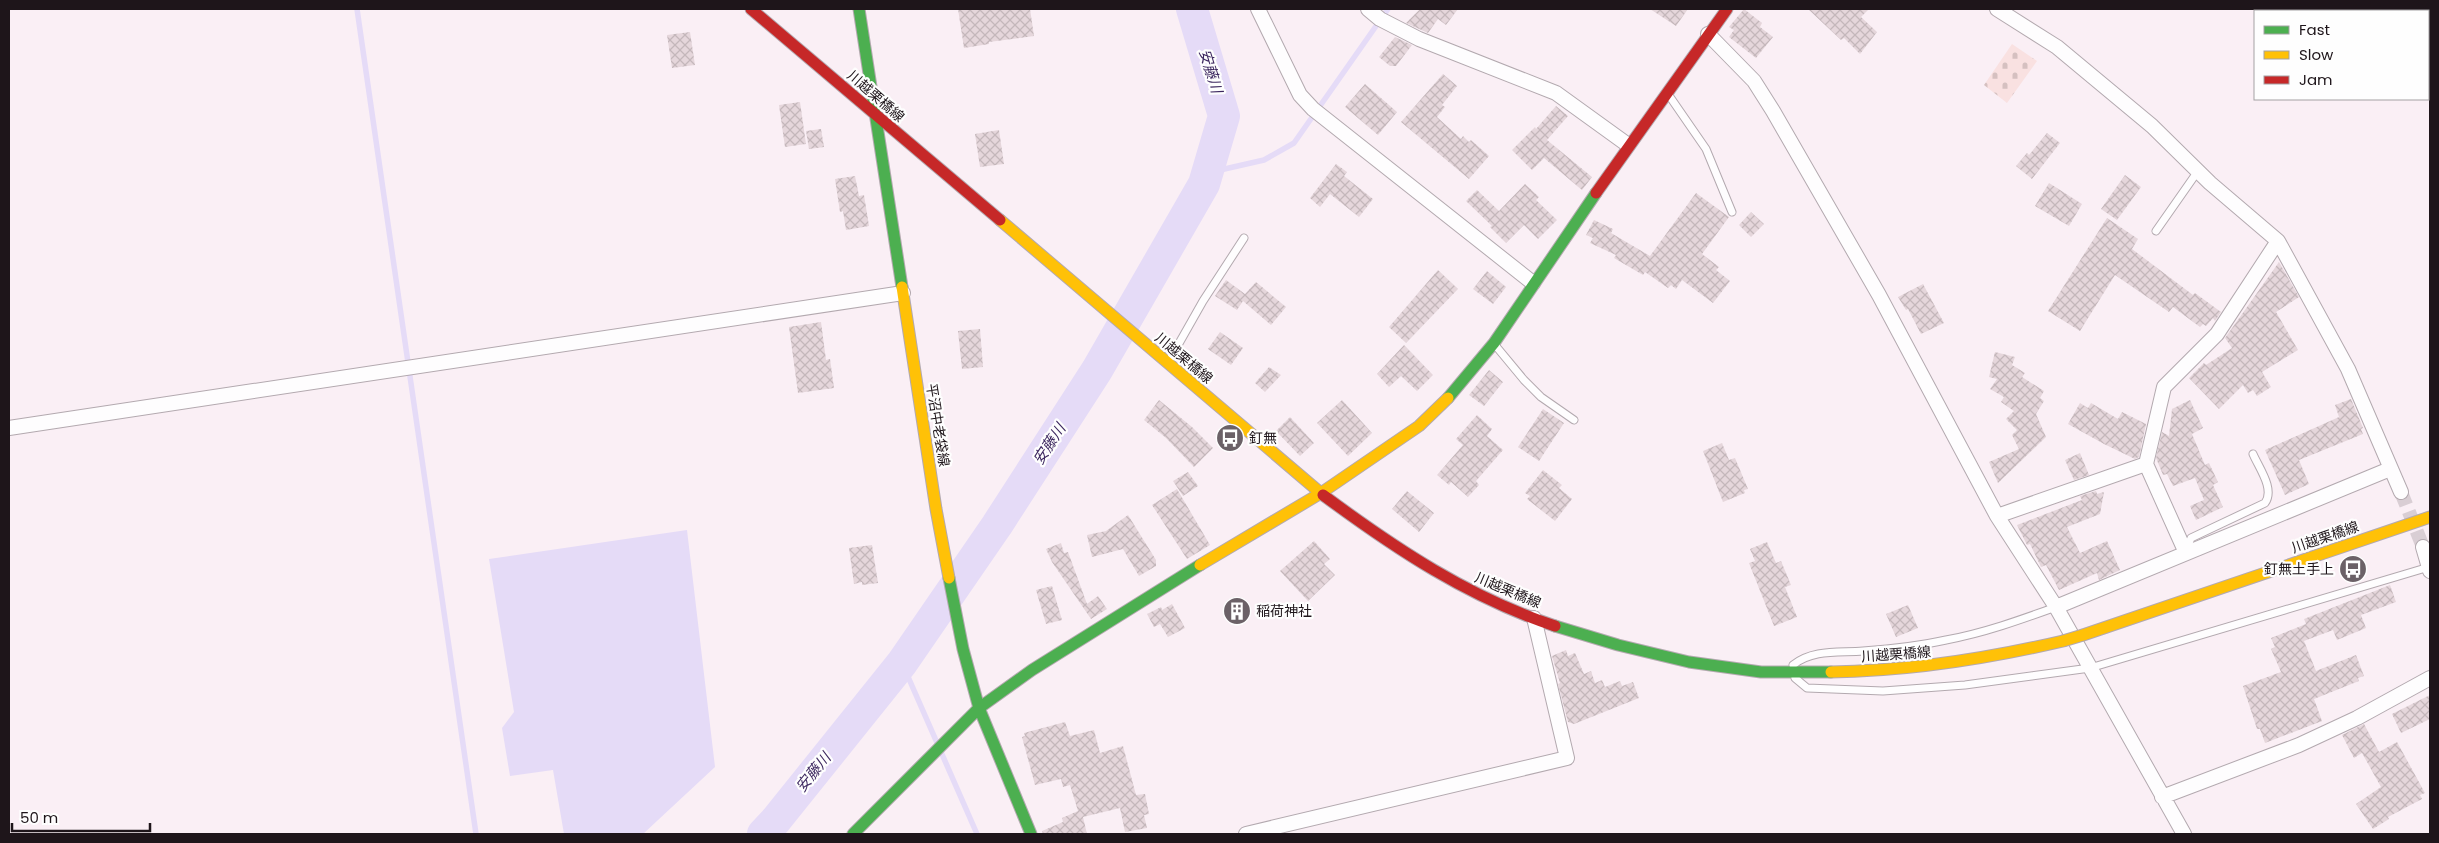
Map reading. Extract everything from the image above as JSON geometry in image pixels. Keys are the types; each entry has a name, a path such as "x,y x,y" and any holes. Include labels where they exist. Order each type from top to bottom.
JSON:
{"main road":[{"name":"川越栗橋線","path":"751,9 1091,300 1321,493 1378,536 1433,571 1479,596 1534,618 1640,651 1764,672 1786,670 1826,674 1939,666 1991,658 2083,635 2430,517"},
{"name":"平沼中老袋線","path":"859,9 938,522 963,649 978,708 1031,834"},
{"path":"852,834 978,708 1032,670 1246,536 1321,493 1418,426 1447,400 1494,343 1628,145 1728,9"}],"street":[{"path":"1258,9 1300,95 1313,109 1533,283"},
{"path":"1368,9 1380,19 1419,40 1556,93 1628,145"},
{"path":"1997,9 2057,47 2152,126 2198,171 2278,241 2348,369 2401,492"},
{"path":"1708,34 1754,81 1773,111 1879,295 1997,516 2056,608 2184,834"},
{"path":"2186,553 2146,464 2164,387 2217,334 2278,241"},
{"path":"9,428 903,293"},
{"path":"1997,516 2146,464"},
{"path":"2056,608 2390,469"},
{"path":"2423,547 2430,569"},
{"path":"1246,834 1567,758 1534,618"},
{"path":"2162,797 2298,745 2357,718 2430,678"}],"lane":[{"path":"1666,92 1706,149 1732,212"},
{"path":"2156,231 2198,171"},
{"path":"1167,363 1203,301 1244,238"},
{"path":"1494,343 1524,380 1541,397 1574,420"},
{"path":"2186,553 2191,538 2265,503 2269,498 2269,488 2253,454"},
{"path":"2056,608 1948,640 1863,651 1814,654 1801,658 1786,670 1807,688 1883,691 1965,685 2090,668 2430,569"}],"green space":[{"path":"2012,44 2037,61 2007,103 1984,85"}],"shaded area":[{"path":"687,530 715,767 643,834 564,834 553,770 510,776 502,728 514,712 489,559"}],"building":[{"path":"958,9 1030,9 1034,36 989,42 989,44 964,48"},
{"path":"1420,9 1458,9 1446,25 1438,19 1428,33 1406,23"},
{"path":"1650,9 1688,9 1676,26"},
{"path":"1744,9 1762,23 1760,27 1773,37 1756,58 1729,37 1734,30 1729,27"},
{"path":"1808,9 1869,9 1861,17 1877,32 1860,54 1844,38 1841,40"},
{"path":"690,32 695,65 672,68 667,35"},
{"path":"1395,37 1412,45 1396,66 1390,66 1379,57"},
{"path":"1443,74 1457,86 1442,105 1445,107 1437,117 1461,139 1463,136 1469,142 1471,140 1489,156 1469,179 1401,122"},
{"path":"1365,84 1397,112 1378,135 1345,107"},
{"path":"800,102 806,144 785,147 779,105"},
{"path":"1556,106 1568,116 1547,140 1592,177 1582,190 1544,158 1532,170 1512,150 1535,127 1536,129"},
{"path":"821,129 824,147 809,149 806,131"},
{"path":"999,130 1004,164 980,167 975,134"},
{"path":"2047,133 2060,143 2032,179 2016,166 2027,153 2029,155"},
{"path":"1336,164 1347,172 1344,176 1373,199 1359,217 1330,194 1320,207 1310,198"},
{"path":"2125,175 2141,187 2117,220 2101,209"},
{"path":"855,176 859,196 864,195 869,226 846,230 843,211 840,212 835,179"},
{"path":"2049,183 2082,204 2069,226 2035,206"},
{"path":"1525,184 1539,197 1536,200 1557,220 1538,239 1524,225 1506,243 1490,227 1492,226 1466,201 1477,190 1499,211"},
{"path":"1696,193 1729,217 1702,254 1719,267 1716,270 1730,281 1713,303 1682,280 1676,289 1671,285 1668,288 1645,272 1643,275 1614,258 1616,255 1590,243 1593,238 1586,235 1594,220 1613,229 1611,233 1650,256"},
{"path":"1751,212 1764,224 1751,237 1739,225"},
{"path":"2107,218 2138,239 2132,249 2193,295 2195,293 2221,312 2215,321 2213,318 2206,326 2203,324 2200,327 2173,307 2169,312 2115,275 2080,331 2048,311"},
{"path":"2279,262 2299,297 2276,312 2298,350 2262,372 2271,387 2257,396 2253,390 2248,393 2243,385 2219,409 2189,378 2204,363 2206,365 2232,348 2225,338"},
{"path":"1438,270 1458,289 1406,343 1389,327"},
{"path":"1487,271 1506,287 1493,304 1473,289"},
{"path":"1226,280 1245,294 1256,282 1286,307 1271,325 1243,301 1237,310 1215,296"},
{"path":"1923,284 1944,323 1921,334 1908,309 1906,310 1898,297"},
{"path":"821,322 826,360 830,359 834,388 798,393 789,327"},
{"path":"980,329 983,367 962,369 958,331"},
{"path":"1220,332 1243,348 1231,365 1208,349"},
{"path":"1404,345 1433,375 1417,391 1401,376 1389,387 1377,374"},
{"path":"1995,352 2015,357 2012,365 2025,373 2022,377 2044,391 2040,398 2044,401 2036,414 2046,437 1998,483 1989,462 2019,449 2012,435 2017,430 2006,419 2014,411 2001,402 2004,397 1990,389 1997,379 1989,377"},
{"path":"1269,367 1281,375 1265,392 1255,383"},
{"path":"1489,370 1503,382 1484,406 1469,395"},
{"path":"2351,399 2363,428 2361,429 2363,434 2299,460 2309,484 2285,495 2265,450 2339,417 2335,405"},
{"path":"1159,400 1192,427 1213,448 1194,467 1166,438 1144,420"},
{"path":"1342,400 1372,433 1348,456 1317,423"},
{"path":"2190,400 2203,428 2192,434 2205,465 2209,463 2218,482 2213,485 2223,507 2196,520 2190,506 2204,500 2195,478 2173,486 2167,474 2163,475 2156,458 2162,432 2169,436 2172,409"},
{"path":"2080,403 2088,408 2091,403 2118,419 2122,412 2146,424 2139,457 2135,459 2068,424"},
{"path":"1543,409 1564,423 1539,461 1518,447"},
{"path":"1477,415 1492,429 1487,436 1503,450 1476,481 1479,485 1468,497 1451,482 1449,485 1437,475 1463,445 1456,439"},
{"path":"1290,417 1314,443 1300,456 1276,431"},
{"path":"1722,443 1729,460 1735,458 1748,489 1744,490 1745,493 1723,502 1703,451"},
{"path":"2080,453 2089,475 2074,480 2065,460"},
{"path":"1543,470 1562,485 1559,488 1572,499 1555,521 1527,499 1530,496 1525,493"},
{"path":"1188,472 1198,486 1183,496 1173,481"},
{"path":"1177,489 1210,545 1187,559 1152,505"},
{"path":"1407,491 1434,513 1419,532 1392,509"},
{"path":"2096,491 2097,494 2104,492 2100,514 2067,527 2080,553 2107,541 2120,570 2099,580 2097,573 2059,590 2046,565 2041,567 2030,544 2027,545 2017,525 2082,500 2080,496"},
{"path":"1128,515 1156,560 1156,566 1139,576 1123,549 1092,557 1087,535 1106,531"},
{"path":"1314,541 1330,559 1324,564 1335,575 1308,601 1280,571"},
{"path":"1767,542 1776,563 1781,561 1791,585 1785,587 1797,617 1774,626 1749,563 1755,561 1750,549"},
{"path":"1061,543 1064,553 1068,552 1087,604 1098,596 1107,609 1091,619 1052,562 1046,549"},
{"path":"872,545 878,583 862,585 862,582 854,584 849,548"},
{"path":"2390,585 2396,602 2361,615 2366,628 2337,640 2333,630 2304,641 2316,671 2356,655 2364,676 2358,678 2359,681 2314,699 2322,721 2265,743 2260,729 2257,729 2243,686 2281,672 2271,649 2275,647 2271,638 2306,624 2304,619"},
{"path":"1052,586 1062,620 1046,624 1036,590"},
{"name":"稲荷神社","path":"1241,599 1250,611 1233,623 1224,611"},
{"path":"1172,604 1185,628 1168,637 1160,624 1154,627 1147,614 1161,607 1162,610"},
{"path":"1908,605 1918,628 1896,637 1886,614"},
{"path":"1566,650 1568,656 1575,653 1584,674 1591,671 1595,683 1602,680 1605,687 1620,681 1622,686 1633,682 1639,698 1574,724 1568,722 1552,656"},
{"path":"2430,695 2430,719 2401,733 2392,714"},
{"path":"1065,722 1070,736 1094,730 1100,753 1123,746 1136,795 1145,794 1149,814 1144,815 1147,828 1125,832 1120,808 1083,817 1087,834 1043,834 1042,831 1063,822 1062,818 1078,811 1070,785 1063,787 1061,779 1035,785 1022,737 1025,736 1024,733"},
{"path":"2364,724 2379,752 2397,742 2425,793 2420,795 2422,799 2388,817 2389,819 2373,829 2356,804 2381,787 2362,753 2354,758 2342,735"}],"waterway":[{"path":"357,9 476,834"},
{"name":"安藤川","path":"763,834 902,663 997,525 1097,370 1204,184 1224,116 1192,9"},
{"path":"1207,173 1264,160 1294,143 1388,9"},
{"path":"902,663 977,834"}],"tunnel":[{"path":"2401,492 2423,547"}],"traffic: fast":[{"path":"859,9 902,287"},
{"path":"1448,398 1494,343 1596,193"},
{"path":"853,834 979,708 1032,670 1200,565"},
{"path":"949,578 963,649 979,708 1031,834"},
{"path":"1555,626 1618,645 1689,662 1761,672 1831,672"}],"traffic: slow":[{"path":"1000,220 1323,495"},
{"path":"902,287 936,509 949,578"},
{"path":"1200,565 1321,493 1419,426 1448,398"},
{"path":"2083,635 2430,517"},
{"path":"2063,641 2083,635"},
{"path":"1831,672 1890,669 1948,663 2063,641"}],"traffic: jam":[{"path":"751,9 1000,220"},
{"path":"1596,193 1727,9"},
{"path":"1323,495 1406,553 1434,570 1492,601 1555,626"}],"place":[{"name":"釘無","path":"1230,438"},
{"name":"釘無土手上","path":"2353,569"},
{"name":"稲荷神社","path":"1237,611"}]}
